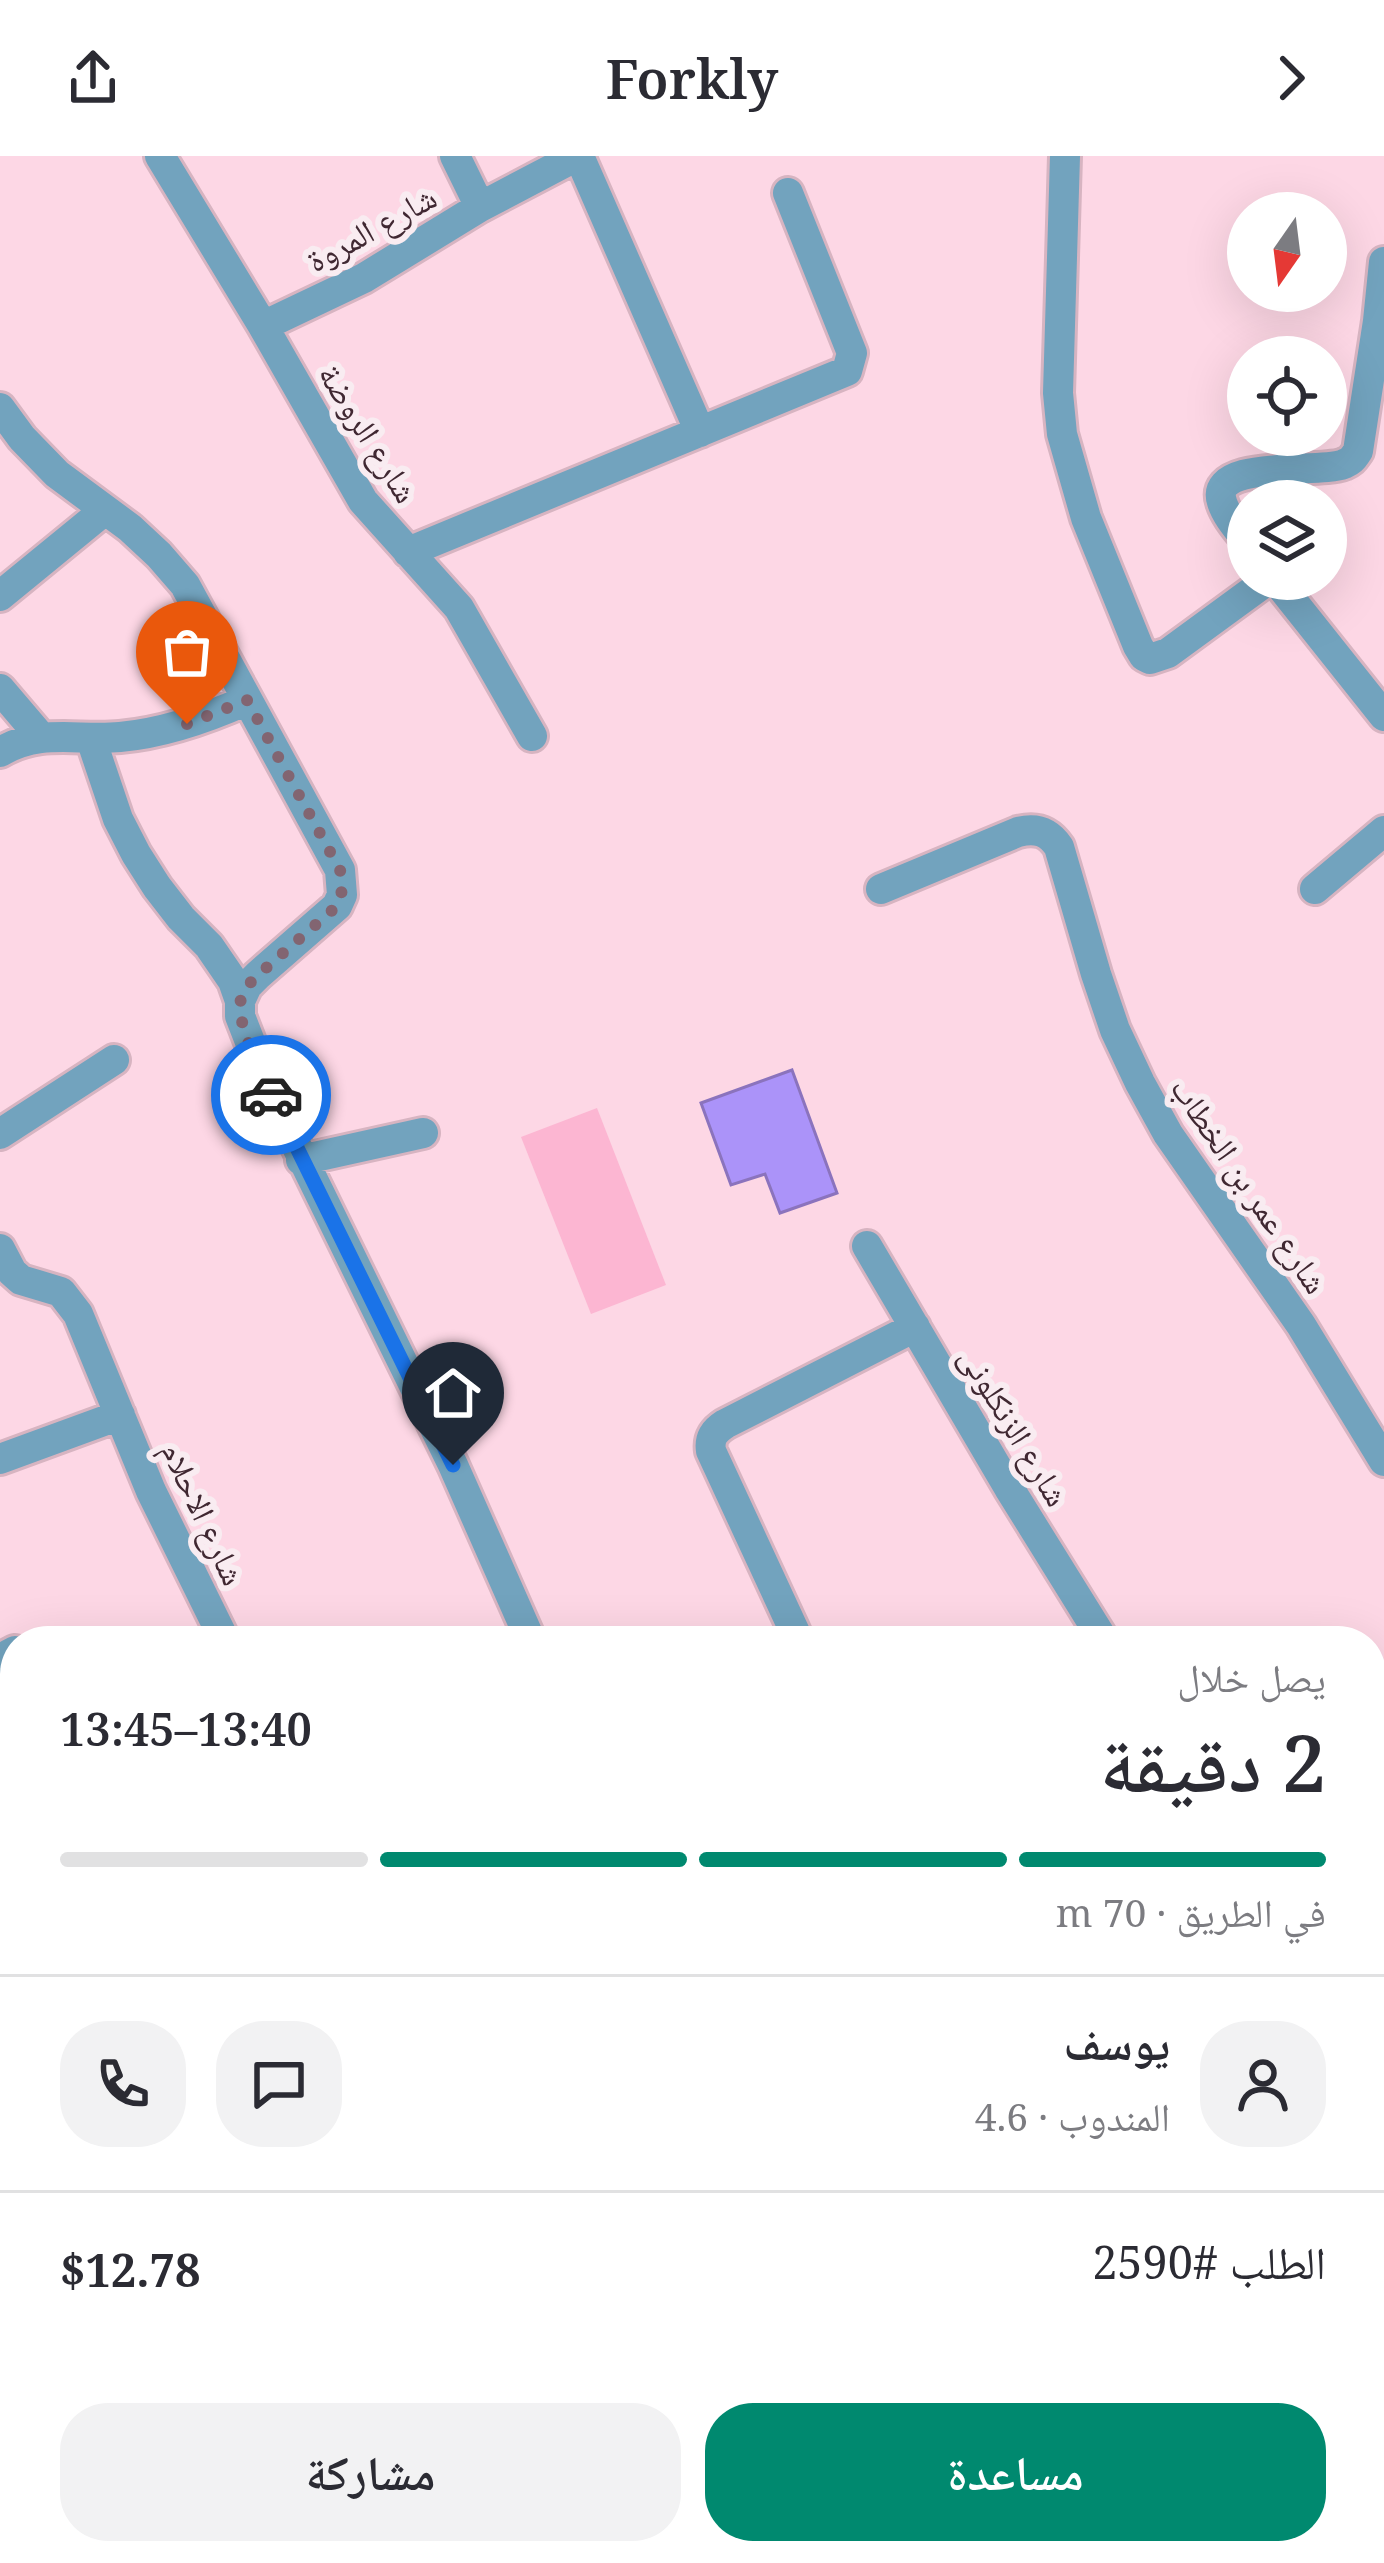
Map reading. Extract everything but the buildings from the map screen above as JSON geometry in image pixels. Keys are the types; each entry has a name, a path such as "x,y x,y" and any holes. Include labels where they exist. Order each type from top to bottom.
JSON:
{"street":[{"name":"شارع الروضة","path":"160,156 363,501 459,608 532,736"},
{"path":"454,156 480,208"},
{"name":"شارع المروة","path":"263,326 364,278 578,156"},
{"path":"578,156 700,432"},
{"path":"1065,156 1058,393 1062,434 1086,518 1144,656 1168,653 1242,600"},
{"path":"408,552 842,375 850,366 850,347 788,193"},
{"path":"1230,480 1238,475 1335,466 1352,459 1361,442 1381,320 1384,262"},
{"path":"0,408 58,475 159,555 184,585 340,870 342,895 337,906 258,975 240,1000"},
{"path":"1227,482 1221,486 1220,496 1227,512"},
{"path":"0,596 105,510"},
{"path":"1289,600 1384,716"},
{"path":"0,689 40,736"},
{"path":"0,752 40,736 91,739 155,732 247,700"},
{"path":"91,739 118,819 136,854 181,918 222,963 240,1000 240,1016 260,1069 301,1160 453,1465 525,1626"},
{"name":"شارع عمر بن الخطاب","path":"881,889 1018,832 1037,830 1054,839 1115,1030 1139,1083 1168,1134 1301,1325 1384,1461"},
{"path":"1315,889 1384,831"},
{"path":"0,1134 114,1060"},
{"path":"301,1160 423,1133"},
{"name":"شارع الزنكلونى","path":"867,1246 1095,1626"},
{"name":"شارع الاحلام","path":"0,1250 21,1280 51,1287 78,1314 151,1491 218,1626"},
{"path":"792,1626 712,1451 711,1438 724,1424 915,1328"},
{"path":"0,1460 120,1415"}],"shaded area":[{"path":"792,1070 837,1193 780,1213 765,1174 731,1185 701,1103"},
{"path":"597,1108 666,1285 591,1314 521,1137"}],"way so far":[{"path":"187,724 247,700 343,882 337,906 258,975 240,1000 240,1016 271,1095"}],"route":[{"path":"271,1095 453,1465"}]}
